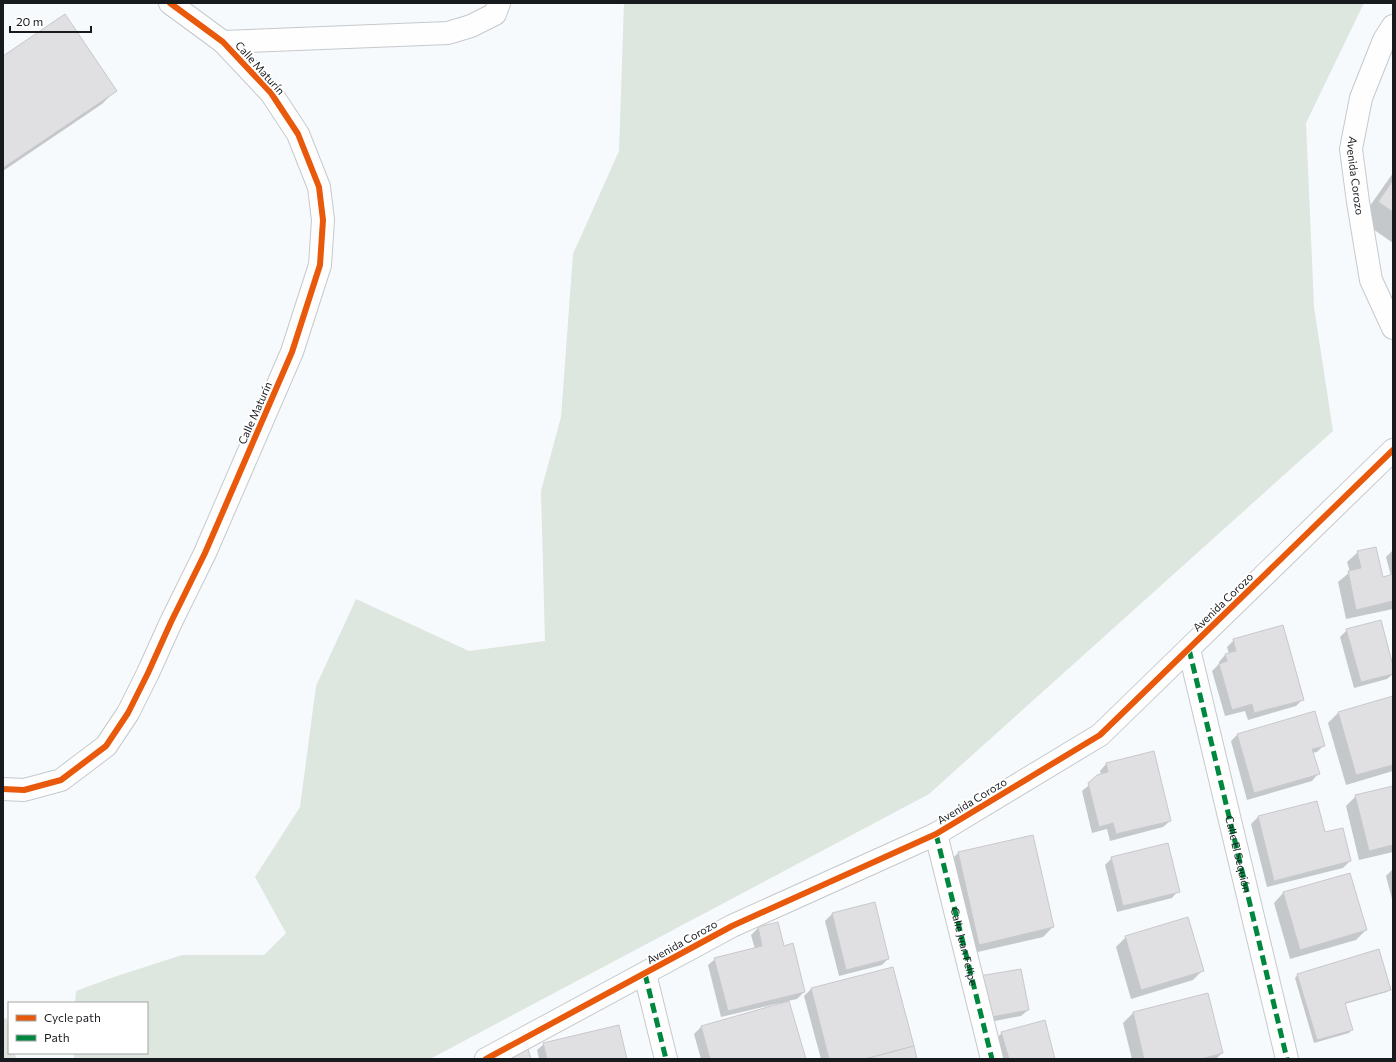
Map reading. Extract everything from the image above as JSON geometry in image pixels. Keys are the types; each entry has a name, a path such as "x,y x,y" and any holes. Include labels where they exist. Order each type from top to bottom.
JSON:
{"street":[{"name":"Calle Maturín","path":"3,789 24,790 61,780 106,746 128,713 148,673 170,622 205,553 292,352 320,265 322,220 319,187 298,134 271,93 223,42 170,3"},
{"path":"223,42 448,32 471,26 494,14 499,3"},
{"name":"Avenida Corozo","path":"1393,26 1384,40 1361,98 1351,149 1371,280 1393,328"},
{"name":"Avenida Corozo","path":"486,1059 732,926 936,834 1100,735 1393,450"},
{"name":"Calle El Sequión","path":"1189,649 1287,1059"},
{"name":"Calle Juan Felipe","path":"936,834 992,1059"},
{"path":"645,974 666,1059"}],"shaded area":[{"path":"624,3 1364,3 1306,123 1314,307 1333,431 929,794 430,1059 74,1059 74,1054 148,1054 148,1002 75,1002 76,991 182,955 264,955 286,933 255,877 300,807 316,686 356,599 469,651 545,641 541,491 561,417 573,254 619,151"},
{"path":"7,1018 8,1024 8,1054 15,1054 16,1059 3,1059 3,1019"}],"building":[{"path":"65,14 117,91 3,168 3,56"},
{"path":"1393,180 1393,212 1378,202"},
{"path":"1376,547 1383,577 1393,574 1393,601 1356,610 1348,571 1361,568 1357,551"},
{"path":"1381,620 1393,666 1393,674 1361,682 1346,629"},
{"path":"1283,625 1304,700 1254,713 1252,704 1232,710 1219,664 1227,661 1225,654 1236,651 1233,639"},
{"path":"1393,696 1393,765 1356,775 1338,712"},
{"path":"1315,711 1325,746 1312,749 1320,774 1254,793 1237,734"},
{"path":"1154,751 1171,821 1116,834 1113,823 1099,827 1088,783 1097,775 1108,772 1106,763"},
{"path":"1393,786 1393,845 1369,851 1355,795"},
{"path":"1317,801 1325,832 1343,828 1351,861 1274,881 1258,816"},
{"path":"1033,835 1054,927 979,945 958,852"},
{"path":"1168,843 1180,892 1123,906 1111,857"},
{"path":"1350,873 1367,930 1300,950 1283,892"},
{"path":"875,902 889,959 846,970 832,913"},
{"path":"1188,917 1204,971 1141,990 1125,936"},
{"path":"778,922 784,946 793,943 805,992 728,1011 714,958 762,946 758,927"},
{"path":"1379,949 1391,990 1345,1003 1353,1030 1317,1040 1297,974"},
{"path":"893,967 914,1046 865,1059 829,1059 811,988"},
{"path":"1021,969 1029,1010 986,1018 979,976"},
{"path":"1208,993 1223,1053 1201,1059 1144,1059 1133,1012"},
{"path":"789,1001 806,1059 710,1059 701,1026"},
{"path":"1045,1020 1055,1059 1009,1059 1001,1032"},
{"path":"619,1025 627,1059 547,1059 543,1043"},
{"path":"914,1046 917,1059 865,1059"},
{"path":"528,1049 531,1059 511,1059 515,1055"}],"marked path":[{"path":"1189,649 1287,1059"},
{"path":"936,834 992,1059"},
{"path":"645,974 666,1059"}],"cycle path":[{"path":"3,789 24,790 61,780 106,746 128,713 205,553 292,352 320,265 323,220 319,187 298,134 271,93 223,42 170,3"},
{"path":"486,1059 732,926 936,834 1100,735 1393,450"}]}
